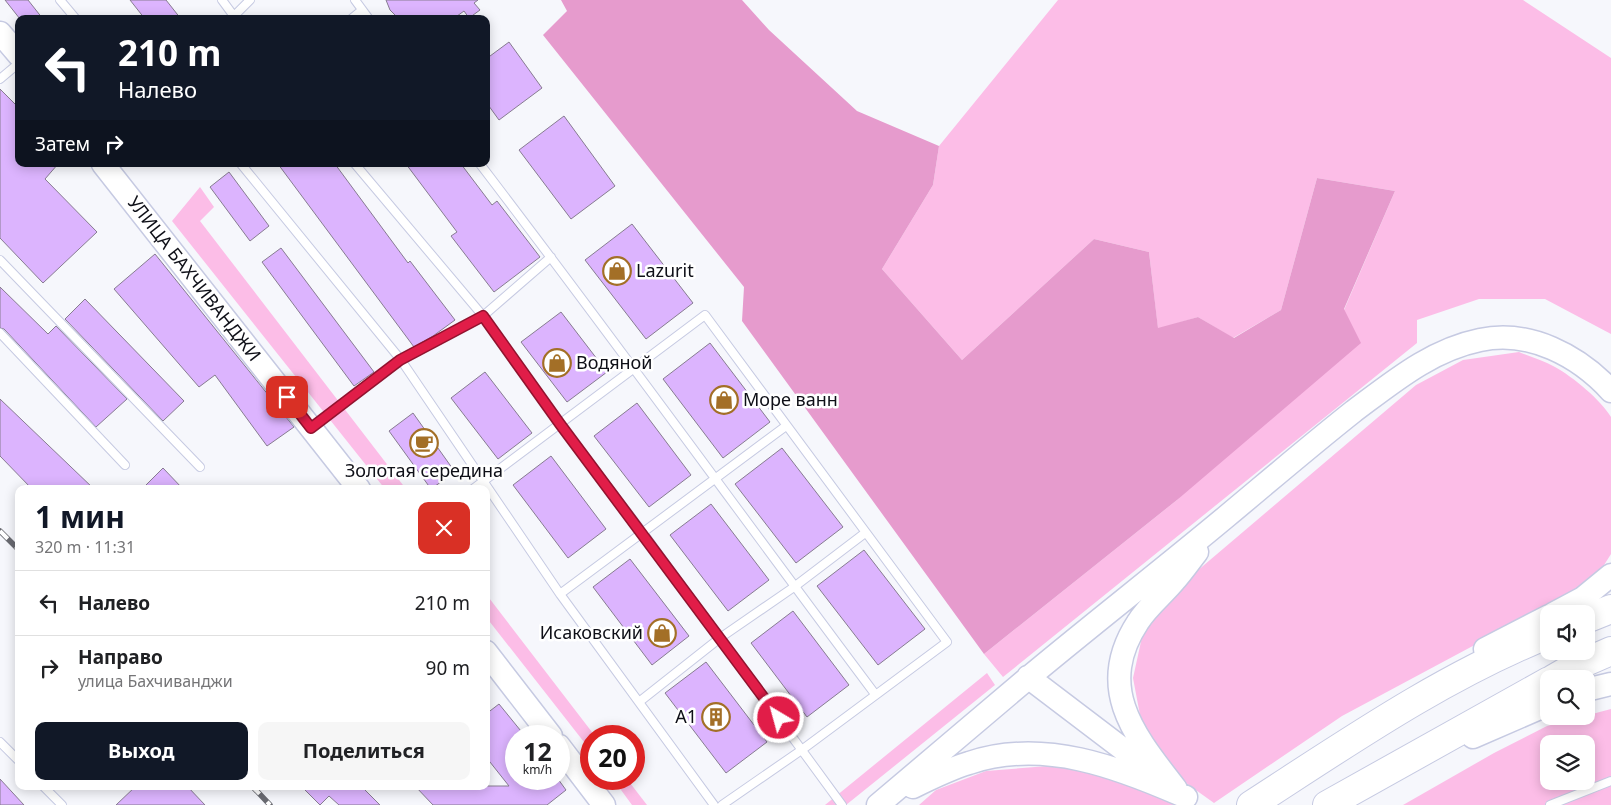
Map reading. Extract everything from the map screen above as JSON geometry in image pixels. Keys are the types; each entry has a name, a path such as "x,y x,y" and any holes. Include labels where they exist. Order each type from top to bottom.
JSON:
{"highway":[{"path":"1595,615 1611,609"},
{"path":"1251,805 1388,716 1478,666 1540,638"},
{"path":"1569,670 1611,651"},
{"path":"1327,805 1540,686"}],"main road":[{"path":"0,33 15,50"},
{"name":"УЛИЦА БАХЧИВАНДЖИ","path":"105,167 356,485"},
{"path":"879,804 1028,677 1338,424 1400,376 1430,358 1457,346 1482,339 1511,338 1530,341 1568,356 1590,371 1608,390"},
{"path":"1186,797 1139,740 1129,722 1121,695 1121,667 1124,650 1138,622 1176,579 1224,518"},
{"path":"1570,605 1583,598 1611,575"},
{"path":"1388,716 1472,656 1540,621"},
{"path":"490,657 542,725"},
{"path":"1028,677 1186,797"},
{"path":"1595,688 1611,684"},
{"path":"1408,759 1465,740 1540,708"},
{"path":"879,804 942,772 970,762 992,757 1035,753 1061,755 1090,761 1152,782 1186,797"},
{"path":"570,760 604,805"}],"lane":[{"path":"60,0 73,15"},
{"path":"222,0 232,15"},
{"path":"237,15 250,0"},
{"path":"355,0 366,15"},
{"path":"356,15 362,10"},
{"path":"0,79 15,66"},
{"path":"243,167 400,360 484,485"},
{"path":"358,167 483,316 560,424 643,533 842,805"},
{"path":"482,167 876,694"},
{"path":"311,428 400,360 483,316 551,257"},
{"path":"0,260 200,467"},
{"path":"478,485 705,316 946,642 803,750 722,805"},
{"path":"0,333 125,465"},
{"path":"560,594 786,426"},
{"path":"490,493 560,594 714,805"},
{"path":"639,702 720,638 865,533"},
{"path":"0,742 15,757"},
{"path":"1550,805 1611,780"},
{"path":"48,790 62,805"}],"shaded area":[{"path":"561,0 742,0 769,30 857,111 939,146 933,185 882,269 962,360 1094,239 1149,252 1158,328 1198,317 1234,338 1281,310 1317,178 1395,191 1344,309 1361,343 1177,500 984,654 742,321 744,287 543,35 567,11"},
{"path":"1058,0 1523,0 1611,58 1611,334 1545,299 1479,299 1417,320 1417,343 1003,677 984,654 1177,500 1344,310 1395,191 1317,178 1281,310 1233,338 1198,317 1158,329 1149,252 1094,239 962,360 882,269 933,185 939,146"},
{"path":"200,187 214,207 200,221 403,485 382,485 172,221"},
{"path":"1519,352 1562,371 1594,396 1606,410 1611,417 1611,554 1594,581 1549,605 1540,605 1540,610 1342,716 1214,803 1172,773 1143,731 1133,678 1142,637 1157,605 1416,385 1463,360"},
{"path":"490,599 587,725 580,725 580,737 490,622"},
{"path":"987,673 995,685 846,805 825,805"},
{"path":"1611,709 1611,805 1403,805 1494,753 1547,726 1595,725 1595,713"},
{"path":"1048,766 1104,771 1185,805 919,805 936,790 986,771"},
{"path":"621,790 635,790 647,805 632,805"}],"building":[{"path":"5,0 28,0 40,15 17,15"},
{"path":"130,0 166,0 178,15 142,15"},
{"path":"386,0 478,0 474,3 480,10 473,15 467,15 464,11 458,15 395,15 390,10"},
{"path":"509,42 542,88 499,120 490,108 490,56"},
{"path":"0,89 15,104 15,167 55,167 45,179 97,232 43,283 0,238"},
{"path":"564,116 615,186 571,219 519,150"},
{"path":"280,167 337,167 408,263 410,261 455,320 414,347"},
{"path":"408,167 463,167 492,205 497,201 540,257 494,292 451,236 457,232"},
{"path":"229,172 269,226 250,241 210,187"},
{"path":"632,224 693,303 646,339 585,260"},
{"path":"281,248 374,372 354,386 262,262"},
{"path":"155,254 294,427 267,446 215,375 199,387 114,289"},
{"path":"0,287 48,334 56,326 127,399 96,427 4,329 0,328"},
{"path":"85,299 184,401 163,421 65,319"},
{"path":"561,312 607,372 567,402 521,342"},
{"path":"710,343 770,422 723,458 663,379"},
{"path":"485,372 532,433 498,459 451,398"},
{"path":"0,399 90,485 28,485 0,456"},
{"path":"637,403 691,475 649,507 594,436"},
{"path":"413,413 455,472 437,485 428,485 389,431"},
{"path":"782,448 843,527 796,563 735,484"},
{"path":"551,456 606,529 568,558 513,485"},
{"path":"163,468 179,485 146,485"},
{"path":"711,504 769,580 728,611 670,535"},
{"path":"864,550 925,629 878,665 817,586"},
{"path":"630,559 689,636 652,665 593,587"},
{"path":"793,611 849,685 807,717 751,643"},
{"name":"A1","path":"706,662 767,742 726,773 665,693"},
{"path":"499,704 516,725 505,725 505,781 490,762 490,711"},
{"path":"0,779 24,805 0,805"},
{"path":"490,786 505,786 505,790 566,790 547,805 433,805 419,790 490,790"},
{"path":"132,790 191,790 205,805 116,805"},
{"path":"305,790 365,790 380,805 339,805 329,796 320,805"}],"railway":[{"path":"0,531 15,546"},
{"path":"256,790 270,805"}],"place":[{"name":"Lazurit","path":"617,271"},
{"name":"Водяной","path":"557,363"},
{"name":"Море ванн","path":"724,400"},
{"name":"Золотая середина","path":"424,443"},
{"name":"Исаковский","path":"662,633"},
{"name":"A1","path":"716,717"}],"route":[{"path":"287,397 311,428 370,385 400,360 483,316 560,424 779,718"}]}
